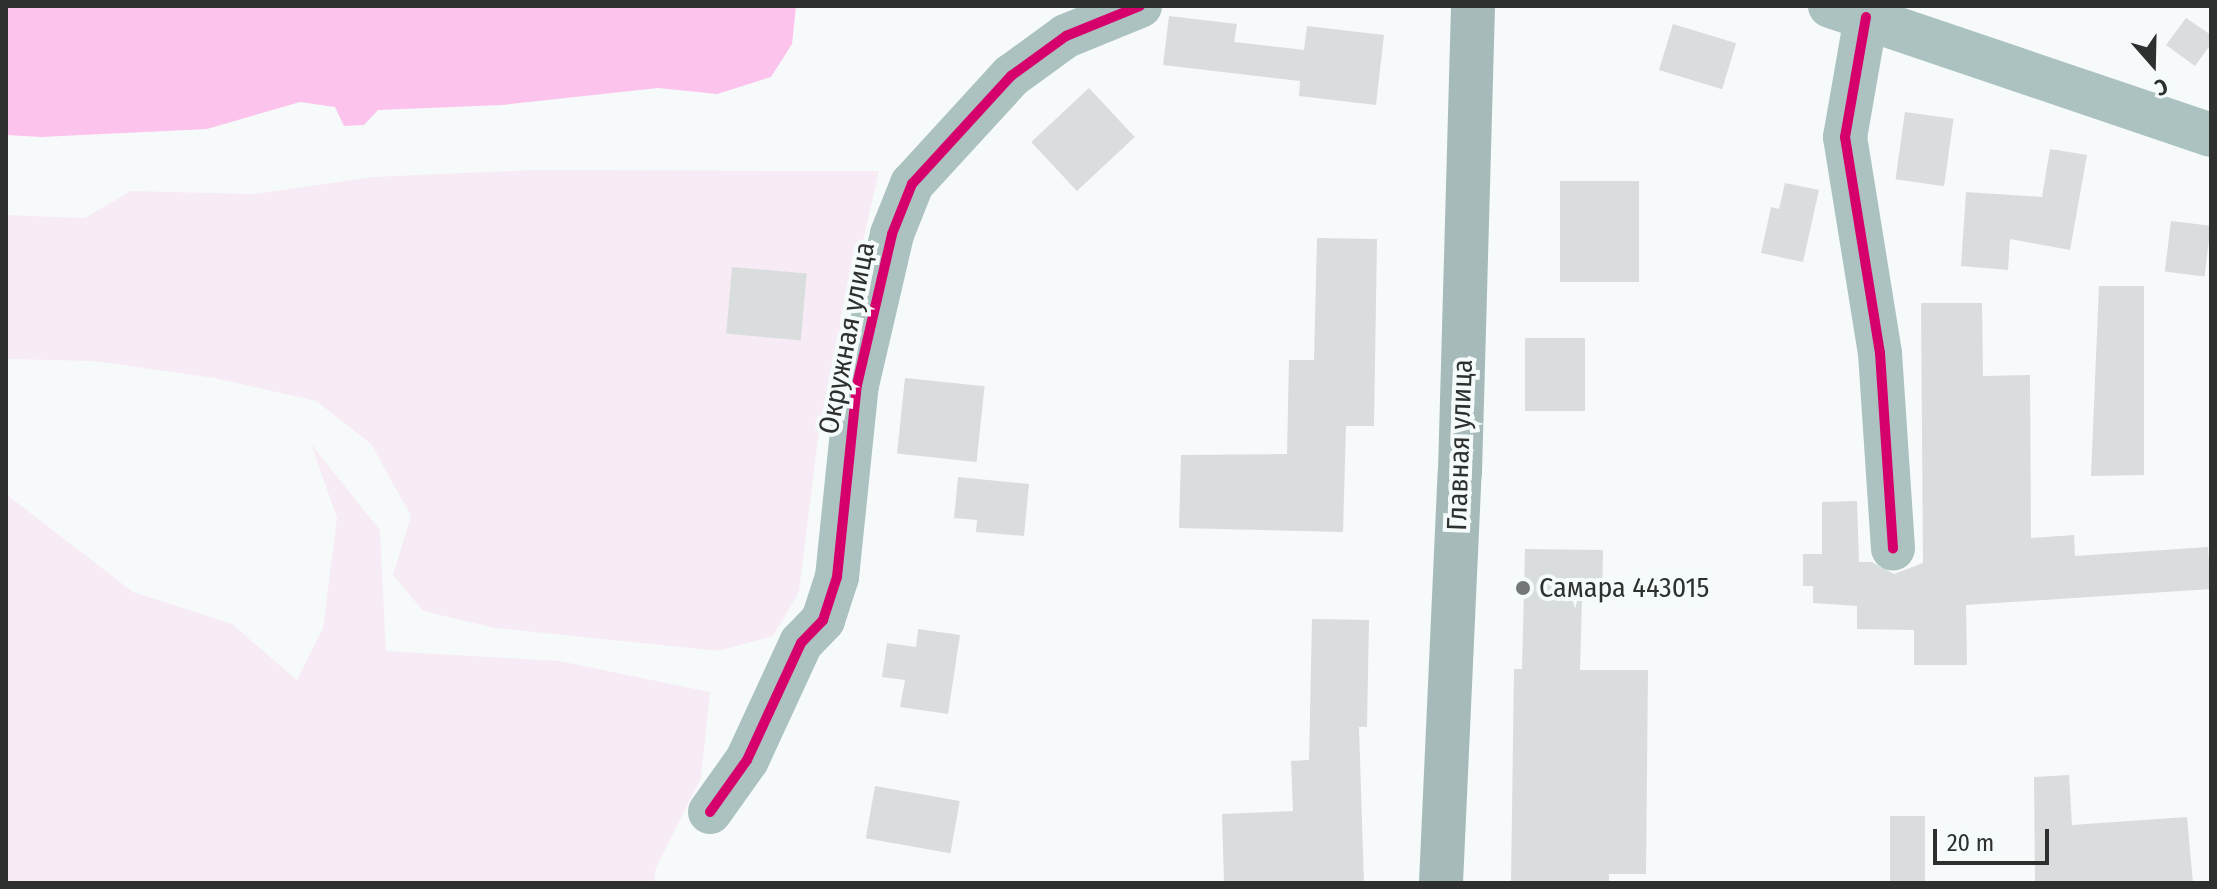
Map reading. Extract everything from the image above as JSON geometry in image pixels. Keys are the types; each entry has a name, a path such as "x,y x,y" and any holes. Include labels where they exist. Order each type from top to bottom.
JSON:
{"main road":[{"name":"Главная улица","path":"1441,883 1460,472 1473,6"}],"street":[{"name":"Окружная улица","path":"710,812 747,760 801,643 823,620 837,577 857,385 892,234 912,184 1011,76 1066,36 1140,6"},
{"path":"1462,6 1473,6"},
{"path":"1893,549 1880,353 1845,137 1848,12 2211,135"}],"shaded area":[{"path":"6,6 796,6 792,44 771,77 717,94 658,88 502,105 378,110 364,125 344,126 335,107 300,102 207,129 41,137 6,135"},
{"path":"533,170 879,171 818,439 799,592 773,636 719,651 495,628 423,611 393,575 411,516 371,444 316,401 214,378 94,361 6,359 6,215 85,218 131,191 255,194 373,177"},
{"path":"311,444 380,530 386,651 559,661 710,692 701,778 656,868 654,883 6,883 6,494 133,592 232,624 297,680 323,628 337,518"}],"building":[{"path":"1169,16 1237,24 1234,42 1304,50 1307,26 1384,35 1376,105 1299,96 1300,81 1163,65"},
{"path":"2186,18 2211,35 2211,44 2195,66 2166,45"},
{"path":"1673,24 1736,43 1722,89 1659,70"},
{"path":"1089,88 1135,137 1077,191 1031,142"},
{"path":"1905,112 1954,119 1944,186 1896,179"},
{"path":"2050,149 2087,155 2070,250 2010,239 2008,270 1961,266 1966,192 2042,197"},
{"path":"1560,181 1639,181 1639,282 1560,282"},
{"path":"1785,183 1819,190 1803,262 1761,253 1771,207 1779,209"},
{"path":"2171,221 2211,226 2204,276 2165,272"},
{"path":"1317,238 1377,239 1374,426 1346,426 1343,532 1179,528 1181,455 1287,454 1289,360 1314,360"},
{"path":"732,267 807,274 801,340 726,334"},
{"path":"2099,286 2144,286 2144,475 2091,476"},
{"path":"1921,303 1982,303 1983,376 2030,375 2031,538 2074,535 2075,556 2208,547 2211,589 1966,605 1967,665 1914,665 1914,630 1857,629 1857,606 1813,603 1813,586 1803,586 1803,554 1822,554 1822,502 1857,501 1859,562 1872,562 1894,574 1923,563"},
{"path":"1525,338 1585,338 1585,411 1525,411"},
{"path":"905,378 985,386 977,462 897,454"},
{"path":"958,477 1029,484 1024,536 976,532 977,520 954,518"},
{"path":"1525,549 1603,550 1602,601 1582,600 1580,670 1648,670 1646,874 1609,874 1609,883 1511,883 1514,669 1522,669"},
{"path":"1312,619 1369,620 1367,727 1359,727 1364,883 1224,883 1222,814 1293,811 1291,761 1309,760"},
{"path":"918,629 960,635 948,714 900,707 905,680 882,677 887,643 916,647"},
{"path":"2069,775 2072,825 2187,817 2193,883 2035,883 2034,777"},
{"path":"875,786 960,801 950,853 866,838"},
{"path":"1890,816 1925,816 1925,883 1890,883"}],"cycle path":[{"path":"710,812 747,760 801,643 823,620 837,577 857,385 892,234 912,184 1011,76 1066,36 1140,6"},
{"path":"1866,17 1845,137 1880,353 1893,549"}],"place":[{"name":"Самара 443015","path":"1523,588"}]}
